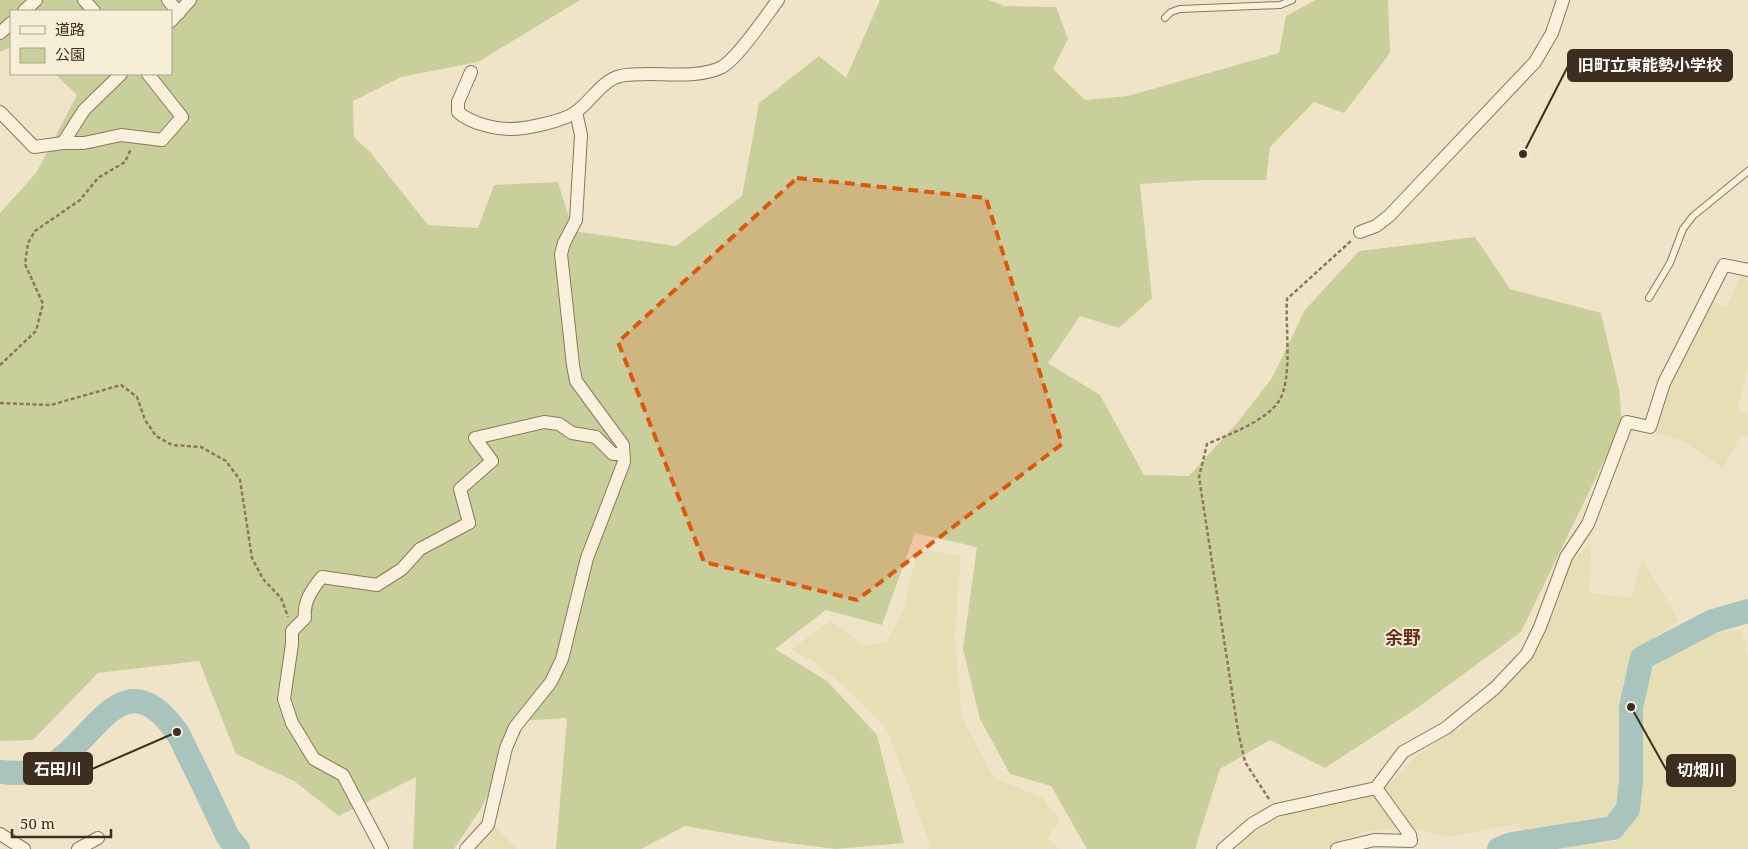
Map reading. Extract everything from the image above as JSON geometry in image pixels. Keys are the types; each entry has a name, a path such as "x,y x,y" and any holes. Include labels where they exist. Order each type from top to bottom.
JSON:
{"street":[{"path":"25,10 36,0"},
{"path":"84,0 93,10"},
{"path":"168,0 175,17 190,0"},
{"path":"471,72 458,102 458,112 466,120 511,129 560,119 576,112 617,77 643,73 705,73 723,66 752,35 778,0"},
{"path":"1360,232 1376,226 1389,216 1535,62 1552,33 1562,0"},
{"path":"0,33 10,24"},
{"path":"63,143 84,110 120,75"},
{"path":"0,112 34,147 63,143 84,143 121,135 162,140 182,117 149,75"},
{"path":"466,849 488,826 506,748 515,727 551,682 562,660 587,558 624,462 623,445 576,381 573,365 561,254 564,243 576,220 581,135 576,112"},
{"path":"1223,849 1252,824 1276,810 1376,788 1403,752 1446,728 1495,688 1527,654 1540,627 1566,557 1588,524 1627,422 1650,427 1664,383 1724,265 1748,270"},
{"path":"382,849 343,775 314,758 292,723 284,699 292,644 292,631 306,618 307,600 322,577 378,585 402,569 420,549 469,523 460,489 492,461 475,438 544,422 559,424 572,433 596,437 612,454 623,454"},
{"path":"1337,849 1374,840 1410,845 1410,835 1376,788"},
{"path":"0,834 24,849"},
{"path":"78,849 98,838"}],"lane":[{"path":"1165,18 1171,12 1180,9 1280,5 1292,0"},
{"path":"1649,298 1670,263 1683,229 1692,216 1748,172"}],"path":[{"path":"0,365 36,331 43,304 24,264 28,243 35,231 80,200 98,178 125,162 136,136"},
{"path":"1276,810 1245,762 1238,731 1200,477 1207,444 1248,425 1265,414 1279,401 1288,367 1287,299 1360,232"},
{"path":"0,403 51,405 121,386 137,397 145,420 156,436 172,445 201,447 226,461 240,480 252,558 263,579 281,598 292,631"}],"highlighted area":[{"path":"797,178 986,198 1062,444 857,600 704,562 618,342"}],"shaded area":[{"path":"1742,273 1748,274 1748,366 1738,409 1748,414 1748,437 1742,433 1723,468 1683,441 1654,432 1670,381 1710,300 1727,307"},
{"path":"1591,544 1590,593 1631,598 1642,560 1679,620 1643,646 1623,682 1620,725 1624,784 1613,815 1603,824 1527,835 1516,824 1447,837 1415,829 1393,828 1365,832 1333,844 1327,849 1237,849 1246,837 1294,810 1390,784 1416,756 1463,726 1516,675 1543,634 1557,606 1569,564"},
{"path":"918,549 961,556 955,637 962,718 994,778 1043,798 1060,821 1047,838 1059,849 927,849 930,844 887,730 840,683 814,662 791,649 831,621 864,646 887,642 903,611"},
{"path":"1742,629 1748,659 1748,849 1544,849 1615,841 1627,830 1634,815 1640,752 1637,707 1643,679 1666,656 1697,638"},
{"path":"493,825 517,849 474,849"}],"green space":[{"path":"0,0 580,0 478,62 401,77 353,101 354,137 370,152 428,225 478,228 494,185 558,182 573,231 676,246 742,196 759,103 819,56 846,78 880,0 989,0 1004,6 1056,7 1068,39 1053,69 1085,100 1128,96 1279,53 1286,16 1316,0 1388,0 1390,53 1344,113 1314,102 1270,147 1266,180 1202,180 1140,184 1152,298 1119,328 1080,316 1048,363 1100,395 1144,475 1189,476 1238,422 1272,378 1305,310 1359,251 1475,237 1510,289 1601,313 1619,389 1622,424 1521,632 1417,708 1325,768 1270,740 1220,769 1195,849 1087,849 1051,786 1010,774 980,719 963,649 977,547 915,533 882,625 826,610 775,649 827,681 877,735 904,843 836,849 772,841 685,826 641,849 556,849 567,718 521,721 482,807 454,849 413,849 416,777 339,816 294,781 236,754 199,661 98,673 33,740 0,741 0,213 36,173 77,95 56,75 172,75 172,10 10,10 10,47 0,52"}],"waterway":[{"path":"1499,849 1512,844 1613,828 1628,809 1631,781 1631,707 1642,658 1713,621 1748,611"},
{"path":"0,772 31,772 52,765 73,749 113,709 127,702 142,702 158,711 178,734 228,837 238,849"}],"place":[{"name":"旧町立東能勢小学校","path":"1523,154"},
{"name":"切畑川","path":"1631,707"},
{"name":"石田川","path":"177,732"}],"district":[{"name":"余野","path":"1403,637"}]}
